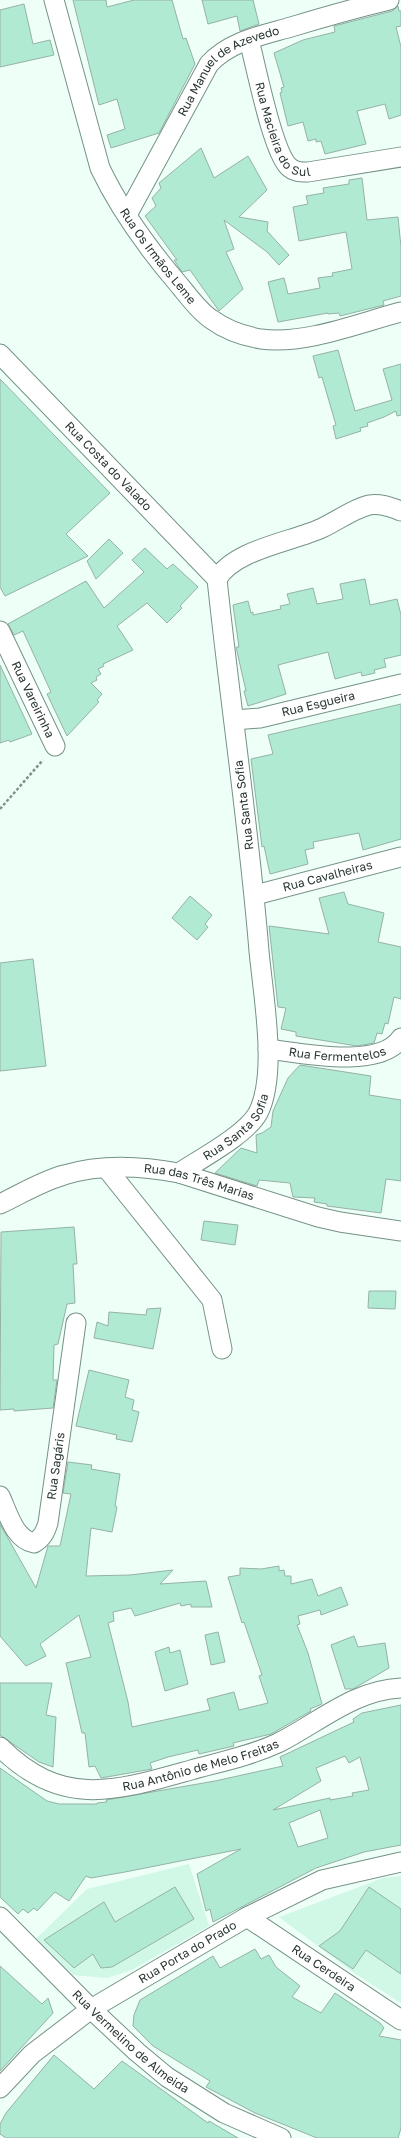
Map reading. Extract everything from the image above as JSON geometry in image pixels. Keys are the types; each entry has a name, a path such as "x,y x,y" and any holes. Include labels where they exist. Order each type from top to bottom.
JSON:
{"street":[{"name":"Rua Os Irmãos Leme","path":"54,0 100,168 127,216 169,273 190,298 210,318 230,331 262,339 286,339 336,330 401,312"},
{"name":"Rua Manuel de Azevedo","path":"127,216 209,64 226,50 249,40 339,12 389,0"},
{"name":"Rua Macieira do Sul","path":"249,40 277,146 289,167 296,172 308,172 401,157"},
{"name":"Rua Costa do Valado","path":"0,354 217,579"},
{"path":"217,579 222,571 251,553 310,534 368,506 381,504 401,511"},
{"name":"Rua Santa Sofia","path":"179,1173 215,1150 253,1121 258,1113 264,1095 268,1049 255,895 217,579"},
{"name":"Rua Vareirinha","path":"0,632 55,746"},
{"name":"Rua Esgueira","path":"234,720 260,718 401,684"},
{"name":"Rua Cavalheiras","path":"255,895 401,857"},
{"name":"Rua Fermentelos","path":"268,1049 336,1057 369,1055 389,1049 401,1038"},
{"path":"107,1169 212,1300 222,1349"},
{"name":"Rua das Três Marias","path":"0,1204 64,1174 107,1169 158,1169 179,1173 318,1217 340,1222 401,1231"},
{"name":"Rua Sagáris","path":"0,1496 17,1533 28,1542 34,1543 40,1539 45,1533 48,1523 76,1323"},
{"name":"Rua Antônio de Melo Freitas","path":"0,1747 34,1775 57,1785 77,1790 104,1790 132,1787 256,1752 279,1742 346,1703 377,1690 401,1688"},
{"name":"Rua Porta do Prado","path":"0,2088 32,2054 91,2009 246,1917 322,1880 401,1862"},
{"name":"Rua Vermelino de Almeida","path":"0,1917 91,2009 137,2052 193,2095 224,2113 281,2138"},
{"name":"Rua Cerdeira","path":"246,1917 401,2020"}],"path":[{"path":"0,809 55,746"}],"shaded area":[{"path":"189,1864 209,1926 132,1970 107,1978 73,1975 35,1940 87,1889"},
{"path":"401,1876 401,2003 351,1971 279,1917 383,1878"}],"building":[{"path":"73,0 106,0 107,7 134,0 172,0 183,39 186,38 195,64 159,133 111,148 107,135 125,129 117,99 99,105"},
{"path":"202,0 253,0 259,24 240,31 237,16 208,24"},
{"path":"24,4 33,44 50,40 54,55 0,67 0,10"},
{"path":"398,6 399,11 401,11 401,26 396,27 401,47 401,115 389,119 385,104 357,111 366,144 325,154 321,141 316,142 316,139 308,141 303,122 288,126 280,93 282,92 281,88 284,87 274,53 303,40 335,32 334,26 392,11"},
{"path":"201,148 214,178 248,156 267,190 239,217 268,222 267,231 289,255 279,265 267,252 224,220 234,249 226,252 243,289 219,311 190,270 182,272 174,260 177,260 145,216 156,206 152,198 161,188 159,183"},
{"path":"362,178 367,220 398,217 401,247 401,296 383,301 384,305 340,316 339,313 328,313 278,322 268,282 284,278 288,294 320,288 318,278 333,276 332,273 352,269 346,232 299,241 293,207 308,204 306,196 324,193 323,188 349,184 349,180"},
{"path":"338,350 355,411 392,400 383,369 401,364 401,415 397,416 396,411 367,423 368,426 360,428 361,431 336,439 333,426 336,425 322,377 319,378 313,356"},
{"path":"0,379 110,493 66,534 88,556 5,596 0,587"},
{"path":"109,539 123,553 96,579 87,561"},
{"path":"145,548 167,569 173,564 198,587 180,606 182,608 167,623 147,603 117,626 133,650 103,664 104,666 98,669 101,674 96,677 97,680 91,683 102,694 97,700 99,702 67,736 47,694 51,692 23,631 14,635 8,624 86,581 104,608 144,572 132,560"},
{"path":"365,579 370,605 397,599 401,615 401,655 384,659 386,667 374,670 375,673 362,676 361,672 335,679 328,652 278,665 286,694 248,706 236,647 239,647 233,605 248,601 251,613 253,612 253,615 281,609 280,606 290,604 287,594 313,588 317,604 343,599 340,584"},
{"path":"0,665 32,734 10,742 9,740 0,743"},
{"path":"401,704 401,839 363,850 359,833 313,842 314,848 305,850 308,864 270,874 264,846 262,847 251,759 273,754 268,735"},
{"path":"344,892 348,904 384,913 378,942 401,947 401,999 394,997 388,1024 385,1023 382,1034 377,1033 374,1043 357,1046 296,1036 296,1032 281,1029 286,1008 278,1007 269,926 329,934 319,898"},
{"path":"190,896 212,915 205,924 208,927 197,940 172,918"},
{"path":"33,959 46,1066 0,1071 0,963"},
{"path":"300,1065 371,1076 369,1095 401,1100 401,1181 386,1179 381,1213 327,1206 327,1204 314,1202 315,1198 293,1197 290,1183 259,1180 257,1186 215,1173 241,1148 257,1153 256,1135 271,1127 273,1111 288,1078"},
{"path":"204,1221 238,1225 235,1245 201,1240"},
{"path":"74,1227 77,1264 73,1264 75,1303 67,1304 58,1344 54,1345 53,1380 57,1380 53,1408 14,1411 14,1409 0,1410 1,1232"},
{"path":"369,1291 396,1291 395,1309 368,1308"},
{"path":"161,1308 153,1349 94,1338 97,1322 108,1326 109,1312 146,1315 147,1309"},
{"path":"89,1370 129,1380 125,1397 134,1400 132,1410 139,1412 132,1442 116,1439 117,1435 76,1426"},
{"path":"68,1462 92,1465 91,1469 120,1474 115,1506 117,1507 112,1532 91,1528 86,1576 130,1575 173,1570 160,1584 206,1581 212,1607 191,1607 191,1604 181,1606 180,1603 135,1616 131,1608 113,1612 114,1621 108,1623 128,1702 132,1727 210,1710 207,1699 234,1692 239,1710 268,1703 259,1676 262,1675 244,1622 242,1623 228,1577 240,1575 240,1568 261,1569 279,1566 279,1571 284,1570 285,1576 291,1576 291,1584 312,1579 318,1596 341,1587 348,1605 321,1615 320,1610 298,1616 300,1624 297,1625 308,1653 322,1704 310,1709 311,1711 271,1734 233,1743 234,1746 199,1754 198,1750 168,1757 150,1763 152,1769 101,1778 95,1766 89,1767 85,1733 82,1733 66,1663 91,1657 79,1615 40,1644 46,1656 26,1666 0,1636 0,1524 36,1588 48,1546 60,1546 71,1494 63,1493"},
{"path":"218,1632 225,1662 211,1665 205,1635"},
{"path":"354,1636 358,1647 385,1643 389,1668 353,1689 345,1689 331,1645"},
{"path":"169,1647 170,1653 180,1650 188,1684 165,1691 155,1652"},
{"path":"0,1683 52,1683 46,1715 56,1717 53,1767 39,1762 0,1735"},
{"path":"401,1705 401,1845 364,1852 316,1868 213,1922 210,1909 206,1911 197,1874 241,1849 91,1878 86,1876 69,1901 55,1892 37,1911 34,1908 28,1913 23,1909 18,1914 0,1897 0,1768 47,1801 59,1804 97,1804 107,1802 106,1800 215,1781 283,1766 280,1757 354,1722 353,1719 362,1713","holes":["345,1756 349,1763 360,1757 369,1790 352,1793 353,1796 330,1800 330,1798 273,1810 321,1781 316,1768","320,1810 328,1838 298,1847 289,1823"]},
{"path":"175,1887 194,1919 112,1967 101,1968 93,1954 74,1968 44,1940 104,1902 115,1922"},
{"path":"369,1887 401,1909 401,1974 366,1950 353,1969 319,1946 340,1931"},
{"path":"255,1949 261,1959 269,1955 276,1967 300,1986 292,1997 321,2013 335,1993 380,2023 384,2028 379,2036 401,2040 401,2128 398,2138 317,2138 255,2113 206,2087 210,2081 153,2046 133,2026 134,2015 140,2000 213,1956 220,1968"},
{"path":"0,1966 42,2004 48,1998 53,2013 0,2071"},
{"path":"54,2055 94,2089 122,2061 208,2123 209,2121 238,2138 6,2138 0,2134 0,2124 6,2113"}]}
